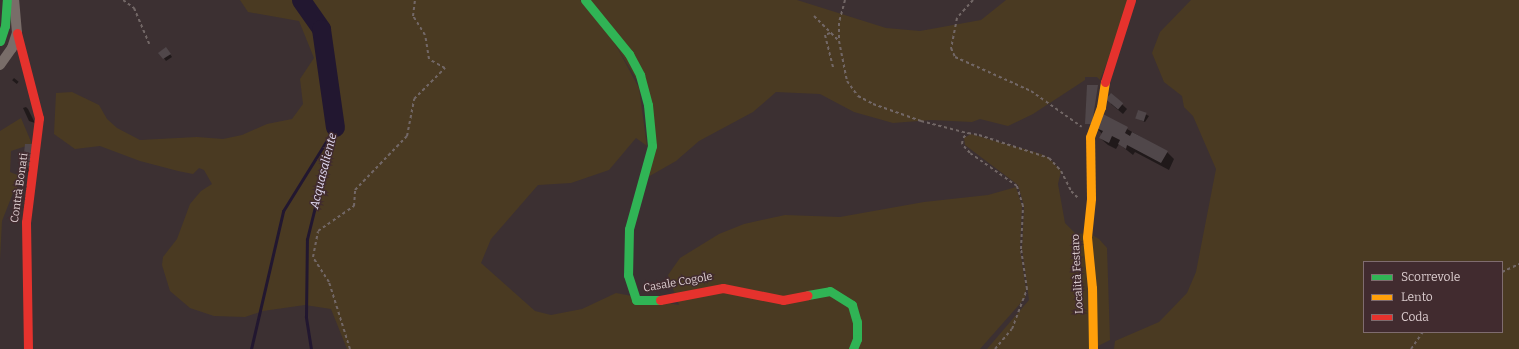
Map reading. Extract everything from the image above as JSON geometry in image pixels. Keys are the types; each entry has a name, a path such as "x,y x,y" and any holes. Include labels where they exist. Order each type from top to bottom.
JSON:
{"street":[{"path":"0,41 5,26 7,0"},
{"path":"0,65 12,48 17,33 14,0"},
{"name":"Casale Cogole","path":"585,0 629,54 640,75 648,105 652,146 629,229 628,275 636,300 651,302 723,288 783,300 830,291 840,295 852,306 857,322 857,339 853,349"},
{"path":"1092,129 1100,108 1102,90 1131,0"},
{"name":"Contrà Bonati","path":"17,33 39,118 37,149 26,222 28,349"},
{"name":"Località Festaro","path":"1092,129 1091,198 1087,237 1092,288 1093,349"}],"path":[{"path":"123,0 134,8 149,44"},
{"path":"350,349 329,282 313,257 318,231 354,206 355,190 407,136 414,99 445,68 429,59 426,35 413,16 415,0"},
{"path":"845,0 839,24 839,41 847,81 858,96 873,104 921,121 1031,150 1049,158 1061,171 1076,197 1091,198"},
{"path":"973,0 957,18 951,48 955,57 1031,90 1079,126 1092,129"},
{"path":"814,16 839,41"},
{"path":"830,33 825,35 833,68"},
{"path":"968,134 962,141 966,149 1011,180 1021,194 1023,218 1021,250 1027,289 1015,324 995,349"},
{"path":"1503,272 1519,264"},
{"path":"1411,349 1422,333"}],"shaded area":[{"path":"240,0 580,0 613,40 639,88 647,146 636,138 609,170 571,183 538,185 491,239 481,263 535,311 551,315 582,309 616,293 679,305 668,275 680,258 719,234 744,224 785,215 840,217 924,202 988,195 1016,187 1022,206 1020,249 1026,289 1025,298 980,349 347,349 331,309 305,305 263,311 245,317 214,316 190,308 170,291 162,265 163,257 177,239 190,204 201,191 212,184 204,170 199,168 193,174 178,171 140,161 100,146 75,149 54,134 56,93 72,92 99,105 107,119 117,128 140,140 197,137 223,139 242,135 267,124 292,119 303,104 300,79 314,58 299,21 248,12"},
{"path":"589,0 797,0 886,28 920,31 981,20 1006,0 1132,0 1100,80 1097,77 1085,77 1085,80 1033,114 1008,126 980,119 972,122 931,120 893,123 854,112 820,94 776,92 753,112 699,141 676,161 648,177 651,104"},
{"path":"1191,0 1519,0 1519,349 1114,349 1115,341 1159,322 1187,293 1196,272 1216,169 1193,116 1184,107 1182,96 1164,82 1152,53 1160,32"},
{"path":"21,118 32,144 11,151 10,172 25,178 13,193 2,221 0,261 0,131"},
{"path":"971,134 1041,154 1049,158 1061,171 1058,184 1065,223 1076,234 1089,233 1099,239 1107,248 1110,340 1092,349 987,349 1029,300 1022,249 1024,206 1018,185 965,145 964,138"}],"building":[{"path":"166,47 171,54 163,59 158,53"},
{"path":"1087,85 1098,85 1092,124 1085,124"},
{"path":"1111,93 1123,103 1118,109 1106,99"},
{"path":"1138,110 1147,113 1144,121 1135,119"},
{"path":"1101,113 1128,127 1125,133 1130,136 1132,132 1168,151 1161,163 1127,145 1126,149 1118,144 1120,140 1112,136 1109,143 1099,138 1103,131 1094,127"},
{"path":"25,144 32,144 33,169 19,167 20,153 24,153"}],"waterway":[{"name":"Acquasaliente","path":"301,0 321,29 335,127"},
{"path":"251,349 283,211 335,127"},
{"name":"Acquasaliente","path":"311,349 306,316 307,239 334,130"}],"traffic: fast":[{"path":"0,41 5,26 7,0"},
{"path":"585,0 629,54 640,75 648,105 652,146 629,229 628,275 636,300 660,300"},
{"path":"808,295 830,291 852,305 857,322 857,339 853,349"}],"traffic: slow":[{"path":"1093,349 1092,288 1087,237 1091,198 1090,137 1101,107 1105,82"}],"traffic: jam":[{"path":"1105,82 1131,0"},
{"path":"17,33 39,118 26,222 28,349"},
{"path":"660,300 723,288 783,300 808,295"}]}
